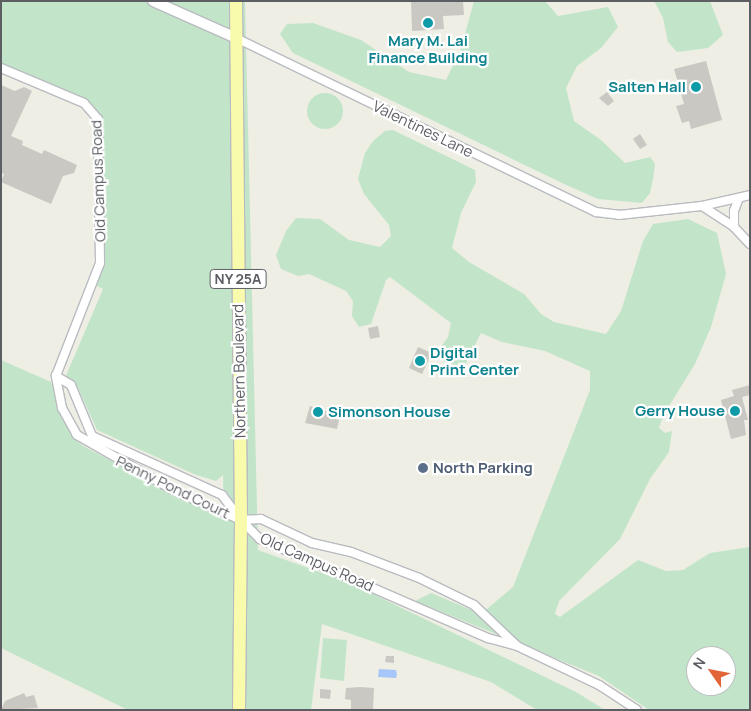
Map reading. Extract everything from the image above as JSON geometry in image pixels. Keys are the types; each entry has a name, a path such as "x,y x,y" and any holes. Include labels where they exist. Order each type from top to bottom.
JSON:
{"main road":[{"name":"Northern Boulevard","path":"236,1 241,520 239,710"}],"street":[{"name":"Valentines Lane","path":"153,1 236,38 596,212 619,214 702,206 750,195"},
{"name":"Old Campus Road","path":"1,68 84,103 98,119 101,256 89,293 56,376"},
{"path":"734,227 734,212 739,198"},
{"path":"702,206 734,227 750,244"},
{"name":"Penny Pond Court","path":"56,376 62,408 77,435 173,490 241,520"},
{"name":"Penny Pond Court","path":"56,376 71,385 92,436 222,495 241,520"},
{"name":"Old Campus Road","path":"241,520 261,519 312,543 351,552 419,578 474,605 517,646"},
{"name":"Old Campus Road","path":"241,520 260,539 488,638 517,646 599,685 637,710"}],"green space":[{"path":"1,1 245,1 258,550 350,583 576,692 605,710 537,710 491,682 322,624 311,710 128,710 1,648 1,360 51,382 59,410 73,438 83,446 224,520 223,475 216,481 196,475 97,430 78,388 65,378 103,289 95,285 103,264 99,119 89,105 1,67"},
{"path":"474,1 545,1 558,16 608,7 618,27 601,48 577,66 566,88 574,121 601,140 625,163 650,157 655,164 650,193 642,203 598,199 562,183 293,53 280,34 287,24 313,23 361,40 409,72 446,80 461,49"},
{"path":"654,1 710,1 723,35 708,48 677,52 668,42 663,18"},
{"path":"325,93 338,98 343,111 338,124 325,129 312,124 307,111 312,98"},
{"path":"393,130 475,170 476,182 461,213 452,248 469,262 524,294 541,314 554,322 606,334 621,311 643,241 653,224 688,219 717,233 726,274 711,327 695,364 664,414 659,428 665,433 672,431 669,452 650,479 620,539 559,601 555,614 560,617 638,560 666,571 683,570 710,553 750,547 750,710 649,710 599,676 415,601 431,593 481,614 513,587 590,390 590,371 545,351 502,342 481,333 465,365 458,369 445,363 437,352 448,337 451,323 390,277 386,280 371,324 359,327 352,316 353,301 346,291 309,274 298,276 281,269 276,255 286,231 296,218 320,219 349,240 380,247 391,236 389,225 364,194 358,179 365,153 373,141 385,131"},
{"path":"323,638 347,640 344,681 320,678"}],"water":[{"path":"379,669 396,670 396,678 378,677"}],"building":[{"name":"Mary M. Lai Finance Building","path":"411,1 463,1 464,15 443,16 444,29 412,31"},
{"name":"Salten Hall","path":"706,61 722,120 691,129 689,121 682,123 676,106 684,104 674,69"},
{"path":"1,85 15,91 24,87 32,91 11,136 23,141 22,145 42,154 44,150 77,165 74,173 63,176 51,204 1,182 4,174 1,173"},
{"path":"607,92 614,101 608,106 599,98"},
{"path":"640,134 647,145 640,149 633,139"},
{"path":"378,326 380,337 370,339 368,328"},
{"name":"Digital Print Center","path":"418,347 432,353 422,374 409,368"},
{"name":"Gerry House","path":"750,385 750,395 742,397 748,420 744,420 746,435 731,439 721,400 734,396 732,390"},
{"name":"Simonson House","path":"310,406 332,413 331,417 339,420 337,429 305,423"},
{"path":"386,656 394,656 394,663 385,662"},
{"path":"346,688 374,688 373,710 351,710 351,700 345,699"},
{"path":"320,689 331,690 330,699 320,698"},
{"path":"24,693 26,697 34,695 38,708 1,710 5,701"}],"place":[{"name":"Mary M. Lai Finance Building","path":"428,23"},
{"name":"Salten Hall","path":"696,87"},
{"name":"Digital Print Center","path":"420,361"},
{"name":"Gerry House","path":"735,411"},
{"name":"Simonson House","path":"318,412"},
{"name":"North Parking","path":"423,468"}]}
